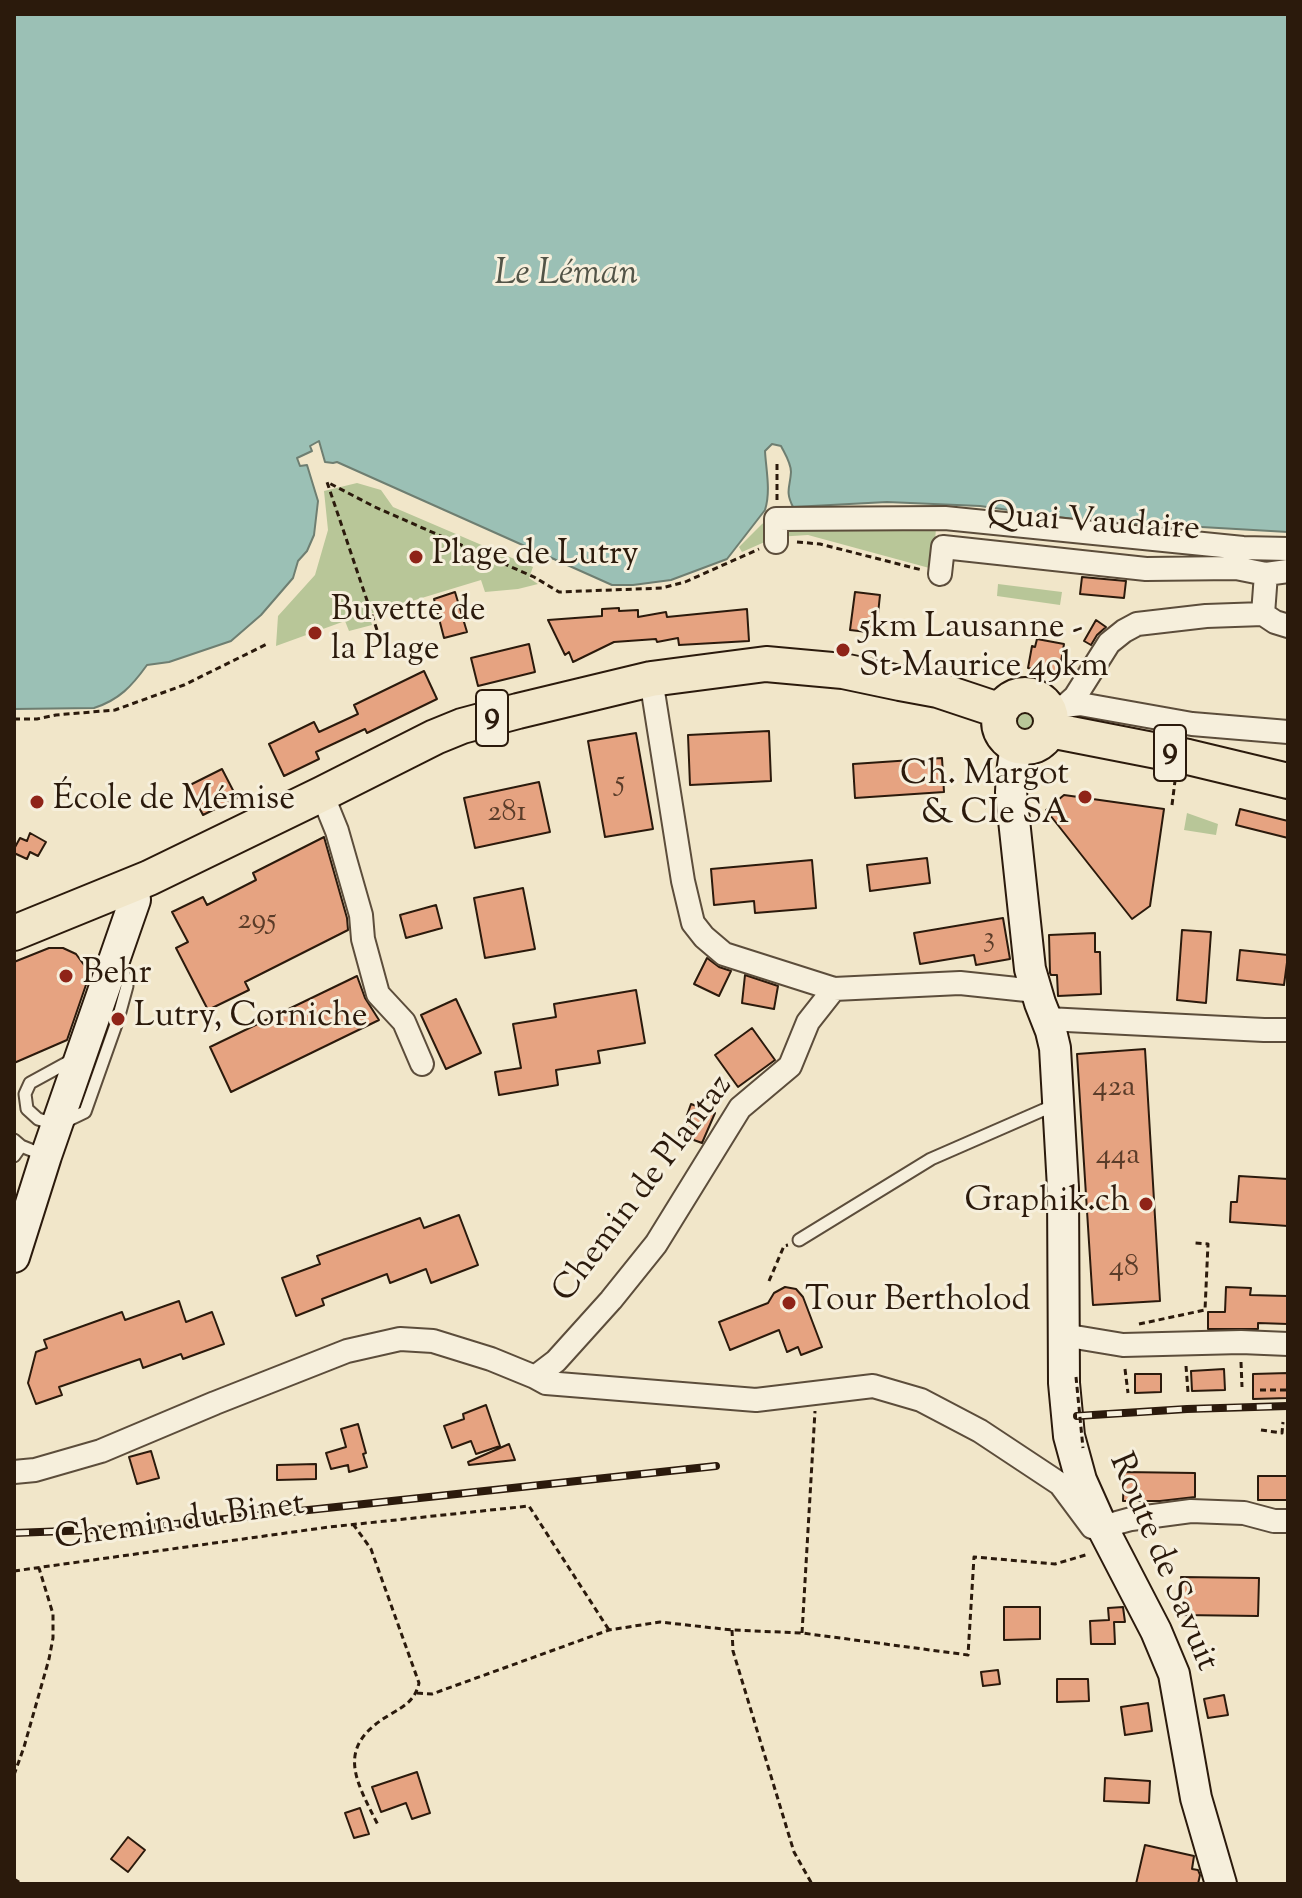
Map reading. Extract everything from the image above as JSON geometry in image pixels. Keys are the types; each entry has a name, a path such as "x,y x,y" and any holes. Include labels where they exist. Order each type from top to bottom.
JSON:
{"main road":[{"name":"9","path":"14,933 133,885 462,726 651,679 766,664 843,671 938,690 1001,711"},
{"path":"1020,695 1043,701 1055,715 1040,743 1033,746 1016,746 1009,742 1000,728 1001,711 1012,698 1020,695"},
{"name":"9","path":"1055,715 1188,757 1288,781"}],"street":[{"path":"776,531 945,518 1243,548 1288,549"},
{"name":"Quai Vaudaire","path":"940,574 943,547 1146,569 1236,568 1277,572"},
{"path":"1263,614 1277,572"},
{"path":"1055,715 1075,697 1109,643 1137,624 1206,616 1263,614 1288,626"},
{"path":"651,679 683,881 693,923 724,954 834,989 960,983 1036,991"},
{"path":"1055,715 1080,704 1192,724 1288,732"},
{"name":"Route de Savuit","path":"1016,746 1011,792 1028,954 1036,991 1055,1048 1063,1188 1064,1383 1072,1447 1081,1480 1174,1674 1196,1798 1221,1884"},
{"path":"322,794 337,831 361,915 363,939 378,994 404,1022 422,1064"},
{"path":"14,1257 27,1147 58,1125 135,900 133,885"},
{"name":"Chemin de Plantaz","path":"535,1377 556,1361 656,1244 740,1108 790,1066 808,1022 834,989"},
{"path":"1047,1019 1288,1030"},
{"path":"1063,1335 1123,1345 1288,1344"},
{"path":"14,1472 35,1470 101,1451 347,1351 400,1339 433,1341 491,1359 546,1383 756,1400 873,1386 921,1400 980,1431 1060,1484 1092,1527 1107,1537 1131,1519 1191,1511 1244,1513 1274,1521 1288,1521"}],"lane":[{"path":"83,1054 30,1083 25,1094 27,1109 38,1119 58,1125 85,1112 127,986 118,949"},
{"path":"799,1240 931,1159 1057,1104"},
{"path":"14,1156 27,1147"}],"path":[{"path":"776,531 777,460"},
{"path":"377,630 327,482 375,507 534,577 559,592 662,588 685,582 776,531 804,541 940,574"},
{"path":"14,719 115,710 184,685 267,644"},
{"path":"1172,805 1175,781"},
{"path":"1139,1332 1139,1323 1205,1310 1208,1244 1194,1243"},
{"path":"769,1281 784,1246"},
{"path":"1241,1342 1242,1387"},
{"path":"1186,1366 1188,1392"},
{"path":"1125,1369 1128,1393"},
{"path":"1076,1377 1083,1448"},
{"path":"1260,1390 1288,1390"},
{"path":"802,1633 817,1391"},
{"path":"1261,1430 1282,1433 1283,1422"},
{"name":"Chemin du Binet","path":"14,1571 353,1524 529,1506 609,1630"},
{"name":"Chemin du Binet","path":"353,1524 371,1549 419,1683 417,1693"},
{"path":"379,1827 362,1793 355,1768 357,1745 372,1725 410,1702 417,1693 432,1694 609,1630 660,1622 732,1630 802,1633 968,1655 974,1557 1055,1564 1107,1537"},
{"path":"14,1775 53,1638 52,1608 39,1568"},
{"path":"732,1630 733,1651 794,1852 812,1884"},
{"path":"14,1879 22,1884"}],"green space":[{"name":"Plage de Lutry","path":"357,483 381,490 393,507 533,567 529,578 538,584 485,592 481,580 369,614 372,625 349,631 345,621 276,646 278,616 315,575 328,530 324,491"},
{"path":"937,514 933,569 808,535 776,537 742,552 739,547 771,517"},
{"path":"998,584 1062,592 1060,605 997,596"},
{"path":"1025,712 1032,715 1035,722 1032,729 1025,732 1018,729 1015,722 1018,715"},
{"path":"1187,813 1218,824 1216,835 1184,830"}],"water":[{"name":"Le Léman","path":"14,14 1288,14 1288,532 1080,520 980,506 887,502 793,507 789,493 789,462 781,446 772,444 765,451 768,488 765,510 727,559 671,580 612,585 337,462 325,462 319,441 310,446 312,451 297,458 300,466 307,465 318,501 314,535 307,551 298,561 293,578 261,615 231,641 169,662 147,665 124,691 103,705 94,708 14,709"}],"building":[{"path":"1082,577 1126,581 1124,598 1080,594"},
{"path":"455,592 467,632 444,638 434,599"},
{"path":"855,592 880,595 876,633 850,630"},
{"path":"619,608 619,611 638,610 638,617 666,612 667,617 747,609 749,641 679,645 678,638 657,642 656,639 614,642 573,662 569,652 565,655 548,620 602,616 602,609"},
{"path":"1096,620 1106,627 1091,645 1084,641"},
{"path":"1037,639 1064,644 1059,674 1028,668 1032,646 1035,647"},
{"path":"529,644 535,672 478,686 471,658"},
{"path":"424,671 437,699 367,733 365,729 316,752 319,759 284,776 269,744 314,722 319,732 358,714 354,705"},
{"path":"769,731 771,781 690,785 688,735"},
{"path":"636,733 653,829 605,837 588,741"},
{"path":"942,758 944,792 855,798 853,764"},
{"path":"222,769 237,798 203,815 188,786"},
{"path":"539,782 550,832 475,848 464,798"},
{"path":"1064,795 1164,809 1150,906 1132,919 1046,810"},
{"path":"1240,809 1288,821 1288,838 1236,825"},
{"path":"30,833 46,842 38,856 30,852 27,859 14,853 14,849 20,838 27,841"},
{"path":"324,837 348,930 245,982 249,990 208,1010 176,948 188,942 172,912 203,897 207,905 256,880 253,873"},
{"path":"927,858 930,883 870,891 867,865"},
{"path":"812,860 816,908 755,913 754,901 714,905 711,869"},
{"path":"523,888 535,949 485,958 474,898"},
{"path":"436,905 442,928 406,938 400,915"},
{"path":"1003,918 1010,959 976,965 974,955 920,964 914,933"},
{"path":"1182,930 1211,932 1206,1003 1177,1000"},
{"path":"1095,933 1095,952 1100,952 1101,994 1058,996 1057,975 1050,973 1049,935"},
{"path":"49,948 63,948 76,954 87,969 88,979 67,1040 14,1063 14,962"},
{"path":"1240,950 1288,955 1284,985 1237,980"},
{"path":"707,958 731,971 719,996 694,984"},
{"path":"745,975 778,986 774,1009 742,1003"},
{"path":"357,976 365,998 379,1020 231,1092 210,1047"},
{"path":"636,990 645,1043 598,1051 600,1063 556,1070 558,1085 499,1095 495,1072 521,1068 513,1024 556,1017 554,1004"},
{"path":"456,999 481,1053 446,1069 421,1015"},
{"path":"752,1028 775,1060 738,1087 715,1055"},
{"path":"1145,1049 1160,1301 1093,1305 1077,1054"},
{"path":"691,1104 715,1113 702,1143 680,1135"},
{"path":"1239,1176 1288,1179 1288,1226 1230,1222 1231,1202 1237,1202"},
{"path":"459,1215 478,1265 431,1283 426,1269 390,1283 387,1274 322,1299 324,1305 296,1316 282,1278 320,1264 317,1256 420,1218 424,1228"},
{"path":"785,1287 796,1289 803,1297 822,1347 801,1355 798,1347 787,1352 779,1330 730,1350 719,1322 768,1303 774,1293"},
{"path":"1226,1287 1251,1288 1250,1295 1288,1296 1288,1324 1258,1323 1258,1329 1208,1329 1208,1312 1225,1312"},
{"path":"179,1301 186,1322 212,1312 224,1344 183,1359 181,1354 143,1368 140,1359 59,1387 62,1395 36,1404 28,1383 36,1352 47,1348 44,1340 122,1312 125,1320"},
{"path":"1224,1369 1225,1390 1192,1391 1191,1371"},
{"path":"1288,1373 1288,1398 1253,1399 1253,1374"},
{"path":"1135,1374 1161,1374 1161,1392 1135,1393"},
{"path":"486,1405 500,1446 476,1454 471,1441 452,1448 444,1426 464,1419 463,1414"},
{"path":"358,1424 367,1467 349,1472 348,1465 331,1469 326,1453 346,1447 341,1429"},
{"path":"509,1444 515,1460 469,1465 468,1462"},
{"path":"151,1451 159,1478 137,1484 129,1457"},
{"path":"316,1464 316,1479 277,1480 277,1465"},
{"path":"1124,1472 1195,1473 1195,1497 1123,1501"},
{"path":"1258,1476 1288,1476 1288,1500 1258,1500"},
{"path":"1181,1577 1259,1578 1258,1616 1181,1615"},
{"path":"1004,1607 1040,1607 1040,1639 1004,1640"},
{"path":"1123,1607 1125,1622 1114,1622 1115,1644 1091,1644 1090,1621 1109,1620 1108,1608"},
{"path":"998,1670 1000,1684 983,1686 981,1672"},
{"path":"1057,1679 1088,1679 1089,1701 1057,1702"},
{"path":"1224,1695 1228,1715 1208,1718 1204,1699"},
{"path":"1148,1703 1152,1731 1125,1735 1121,1707"},
{"path":"417,1772 430,1813 412,1819 406,1803 381,1812 372,1787"},
{"path":"1105,1778 1150,1781 1149,1803 1104,1801"},
{"path":"360,1808 369,1834 354,1838 345,1813"},
{"path":"128,1837 145,1850 128,1872 111,1859"},
{"path":"1145,1845 1194,1856 1192,1869 1198,1870 1200,1875 1198,1884 1136,1884"}],"railway":[{"path":"1077,1416 1288,1406"},
{"path":"14,1533 188,1523 716,1466"}],"place":[{"name":"Plage de Lutry","path":"416,557"},
{"name":"Buvette de la Plage","path":"315,633"},
{"name":"5km Lausanne - St-Maurice 49km","path":"843,650"},
{"name":"Ch. Margot & CIe SA","path":"1085,797"},
{"name":"École de Mémise","path":"37,802"},
{"name":"Behr","path":"66,976"},
{"name":"Lutry, Corniche","path":"118,1019"},
{"name":"Graphik.ch","path":"1146,1204"},
{"name":"Tour Bertholod","path":"789,1303"}]}
